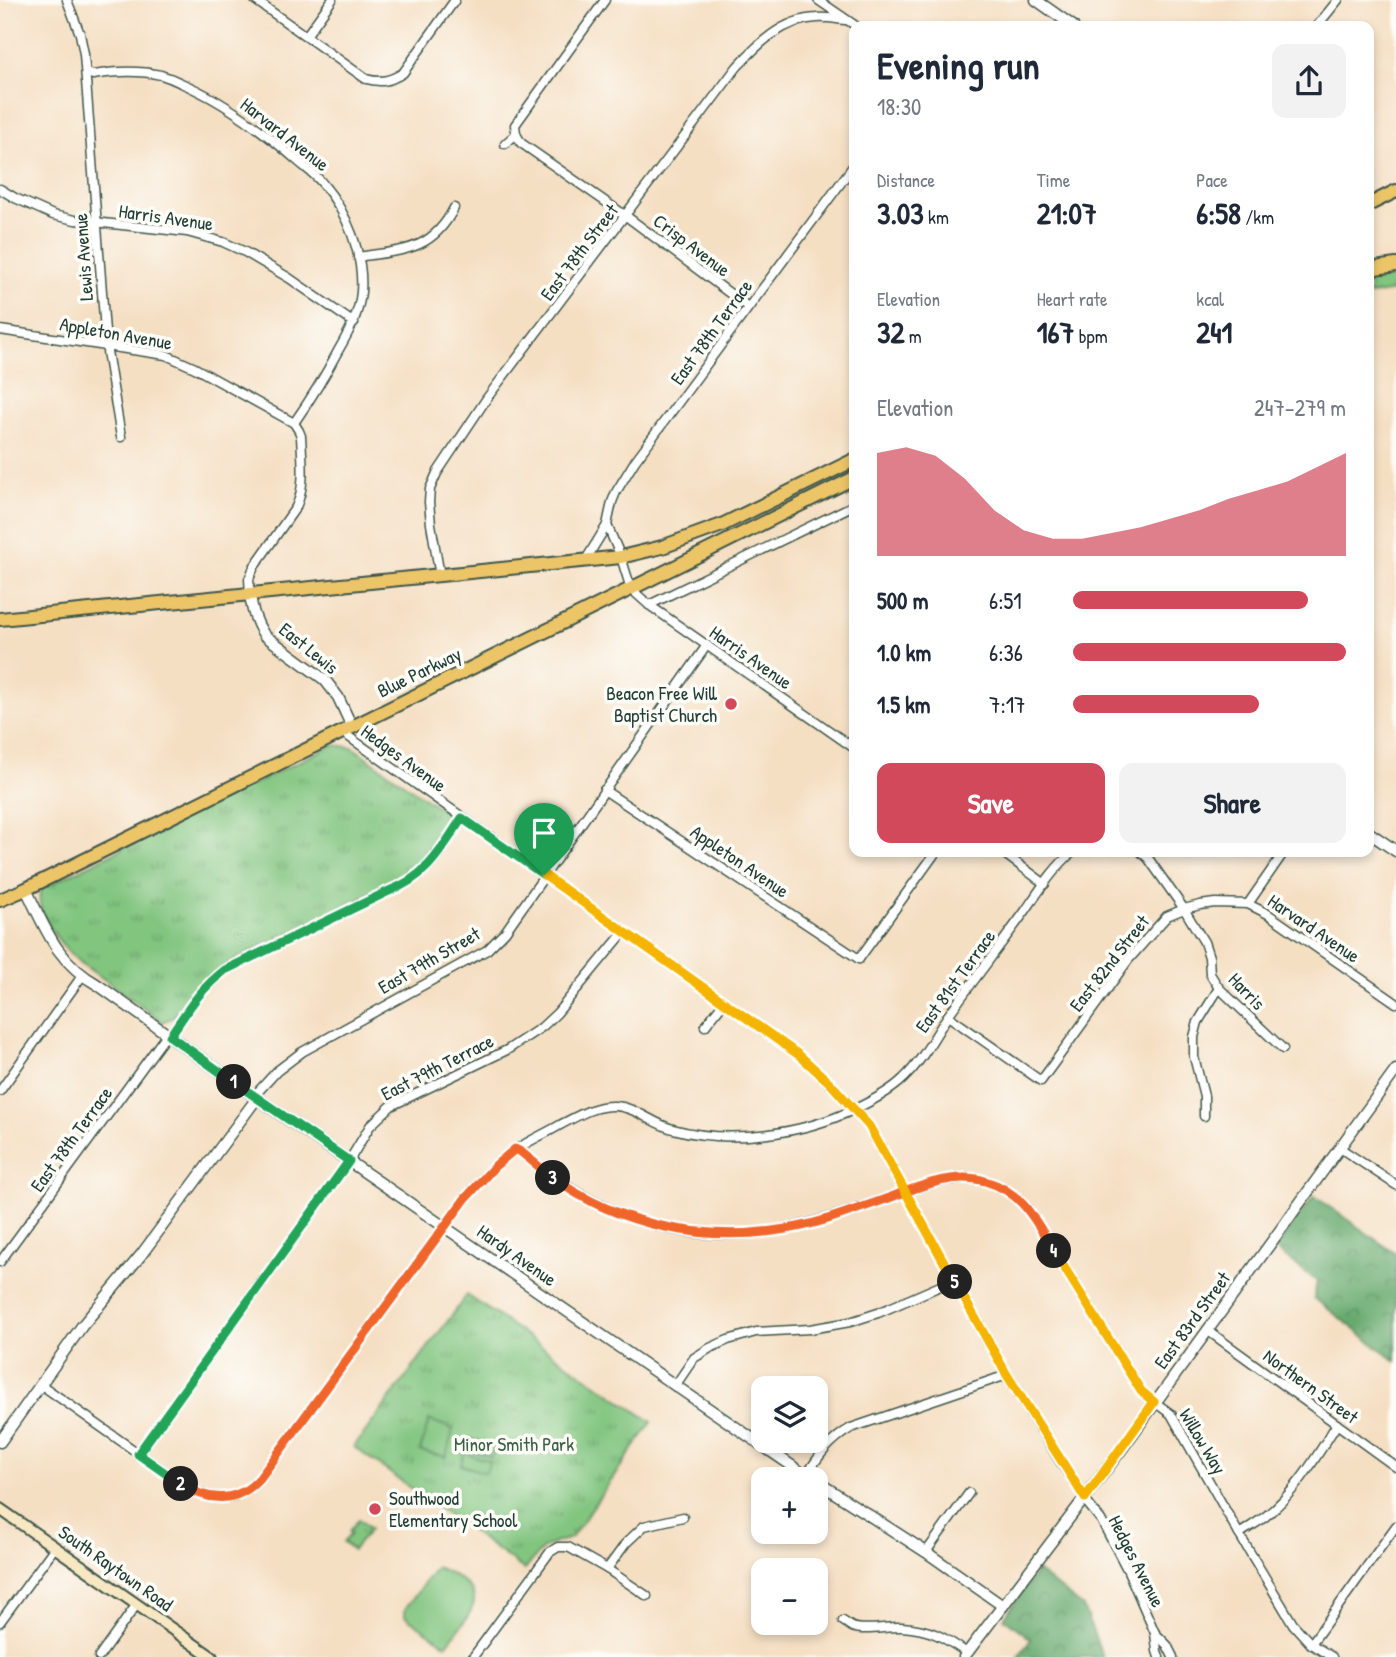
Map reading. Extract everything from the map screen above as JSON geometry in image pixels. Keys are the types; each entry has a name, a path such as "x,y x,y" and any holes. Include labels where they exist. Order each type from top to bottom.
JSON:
{"highway":[{"path":"1374,202 1396,191"},
{"path":"1374,268 1396,265"},
{"path":"0,619 621,557 662,547 722,525 849,462"},
{"name":"Blue Parkway","path":"0,900 849,480"},
{"path":"816,497 849,488"}],"main road":[{"name":"South Raytown Road","path":"0,1509 212,1657"}],"street":[{"name":"Lewis Avenue","path":"67,0 80,34 87,73 106,345 121,437"},
{"path":"256,0 366,79 379,82 392,80 403,73 455,0"},
{"path":"306,36 332,0"},
{"path":"505,144 516,134 515,125 605,0"},
{"path":"818,0 849,22"},
{"path":"1036,0 1066,21"},
{"path":"1321,21 1338,0"},
{"name":"East 78th Street","path":"440,576 430,524 430,489 437,473 487,398 754,48 792,23 815,18 845,20"},
{"name":"Harvard Avenue","path":"87,73 93,75 131,71 163,76 197,90 241,117 283,148 322,183 345,218 361,273 358,309 354,323 320,385 294,424"},
{"name":"Crisp Avenue","path":"516,134 521,143 626,216 748,307"},
{"name":"East 78th Terrace","path":"585,561 607,525 612,502 627,472 849,172"},
{"name":"Harris Avenue","path":"0,189 53,215 96,223 187,232 223,242 289,278 354,323"},
{"path":"358,257 410,248 422,243 442,229 454,208"},
{"name":"Appleton Avenue","path":"0,330 166,355 195,368 294,424"},
{"path":"250,594 249,579 254,567 301,496 301,436 294,424"},
{"path":"649,605 849,507"},
{"path":"607,525 631,589"},
{"name":"Harris Avenue","path":"631,589 649,605 849,745"},
{"name":"East Lewis","path":"250,594 257,624 264,635 325,680 338,697 347,730"},
{"name":"East 79th Street","path":"0,1442 82,1326 141,1255 277,1071 302,1052 487,950 505,932 706,645"},
{"name":"Hedges Avenue","path":"347,730 462,818 799,1055 855,1109 869,1126 1007,1375 1088,1504 1101,1520 1128,1571 1155,1633"},
{"name":"Appleton Avenue","path":"604,790 859,962 932,857"},
{"name":"East 78th Terrace","path":"0,1262 199,993 211,981 225,970 417,878 433,862 462,818"},
{"path":"1374,836 1396,851"},
{"path":"1009,857 1045,884"},
{"name":"East 81st Terrace","path":"138,1454 189,1489 207,1497 222,1498 244,1492 260,1478 479,1182 515,1149 589,1110 618,1106 672,1129 701,1134 760,1135 828,1121 889,1090 916,1065 948,1016 1045,884 1068,857"},
{"name":"Harris","path":"1147,857 1204,942 1209,957 1210,974 1219,988 1283,1049"},
{"path":"1248,904 1281,857"},
{"name":"Hardy Avenue","path":"26,889 52,944 82,976 794,1467"},
{"name":"East 82nd Street","path":"948,1016 1041,1081 1129,959 1167,916 1184,909 1215,903 1248,904"},
{"name":"Harvard Avenue","path":"1248,904 1281,921 1396,1003"},
{"name":"East 79th Terrace","path":"138,1454 349,1161 370,1126 391,1106 507,1050 542,1027 624,932"},
{"path":"0,1091 82,976"},
{"path":"1204,1116 1204,1096 1194,1057 1194,1037 1198,1022 1219,988"},
{"path":"705,1026 724,1002"},
{"name":"East 83rd Street","path":"966,1655 1085,1498 1396,1070"},
{"path":"1340,1148 1396,1185"},
{"name":"Willow Way","path":"515,1149 563,1185 605,1208 650,1224 697,1233 744,1234 787,1229 818,1222 944,1180 968,1178 997,1185 1020,1200 1028,1209 1141,1391 1171,1414 1293,1624 1311,1644 1332,1657"},
{"path":"675,1385 695,1358 728,1340 756,1332 810,1329 850,1322 954,1280"},
{"name":"Northern Street","path":"1207,1330 1396,1467"},
{"path":"816,1467 825,1447 851,1428 1007,1375"},
{"path":"40,1384 138,1454"},
{"path":"1239,1534 1267,1515 1292,1492 1337,1424"},
{"name":"Hardy Avenue","path":"828,1490 926,1552 1003,1606"},
{"path":"926,1552 969,1493"},
{"path":"607,1569 626,1543 644,1526 683,1517"},
{"path":"1311,1644 1396,1526"},
{"path":"0,1622 55,1547"},
{"path":"473,1657 550,1552 558,1547 568,1547 647,1596"},
{"path":"99,1657 137,1604"},
{"path":"843,1621 852,1627 860,1628 920,1629 942,1636 966,1655"},
{"path":"1155,1633 1159,1657"},
{"path":"1155,1633 1167,1645 1173,1657"}],"green space":[{"path":"1396,273 1396,291 1374,294 1374,276"},
{"path":"332,745 352,747 452,817 453,822 432,852 417,866 382,888 240,957 206,980 172,1018 162,1022 78,960 53,932 40,904 42,888"},
{"path":"1314,1196 1396,1254 1396,1361 1314,1298 1317,1281 1275,1249"},
{"name":"Minor Smith Park","path":"467,1295 652,1422 571,1538 544,1549 525,1570 354,1447"},
{"path":"429,1420 453,1429 446,1457 420,1451"},
{"path":"469,1438 494,1446 491,1457 465,1449"},
{"path":"464,1453 489,1461 486,1473 461,1465"},
{"path":"359,1519 370,1529 353,1550 343,1542"},
{"path":"436,1567 464,1583 474,1598 468,1616 446,1645 405,1616 405,1609"},
{"path":"1037,1571 1083,1607 1103,1657 1018,1657 1031,1639 1004,1618"}],"place":[{"name":"Beacon Free Will Baptist Church","path":"731,704"},
{"name":"Southwood Elementary School","path":"375,1509"}],"route":[{"path":"544,875 462,818 433,862 417,878 239,962 225,970 199,993 170,1036 349,1161 138,1454 189,1489 207,1497 231,1497 253,1486 465,1199 479,1182 515,1149 563,1185 605,1208 650,1224 697,1233 744,1234 787,1229 818,1222 905,1192 944,1180 968,1178 997,1185 1008,1191 1028,1209 1141,1391 1154,1402 1085,1498 1007,1375 905,1192 869,1126 855,1109 799,1055 544,875"}]}
